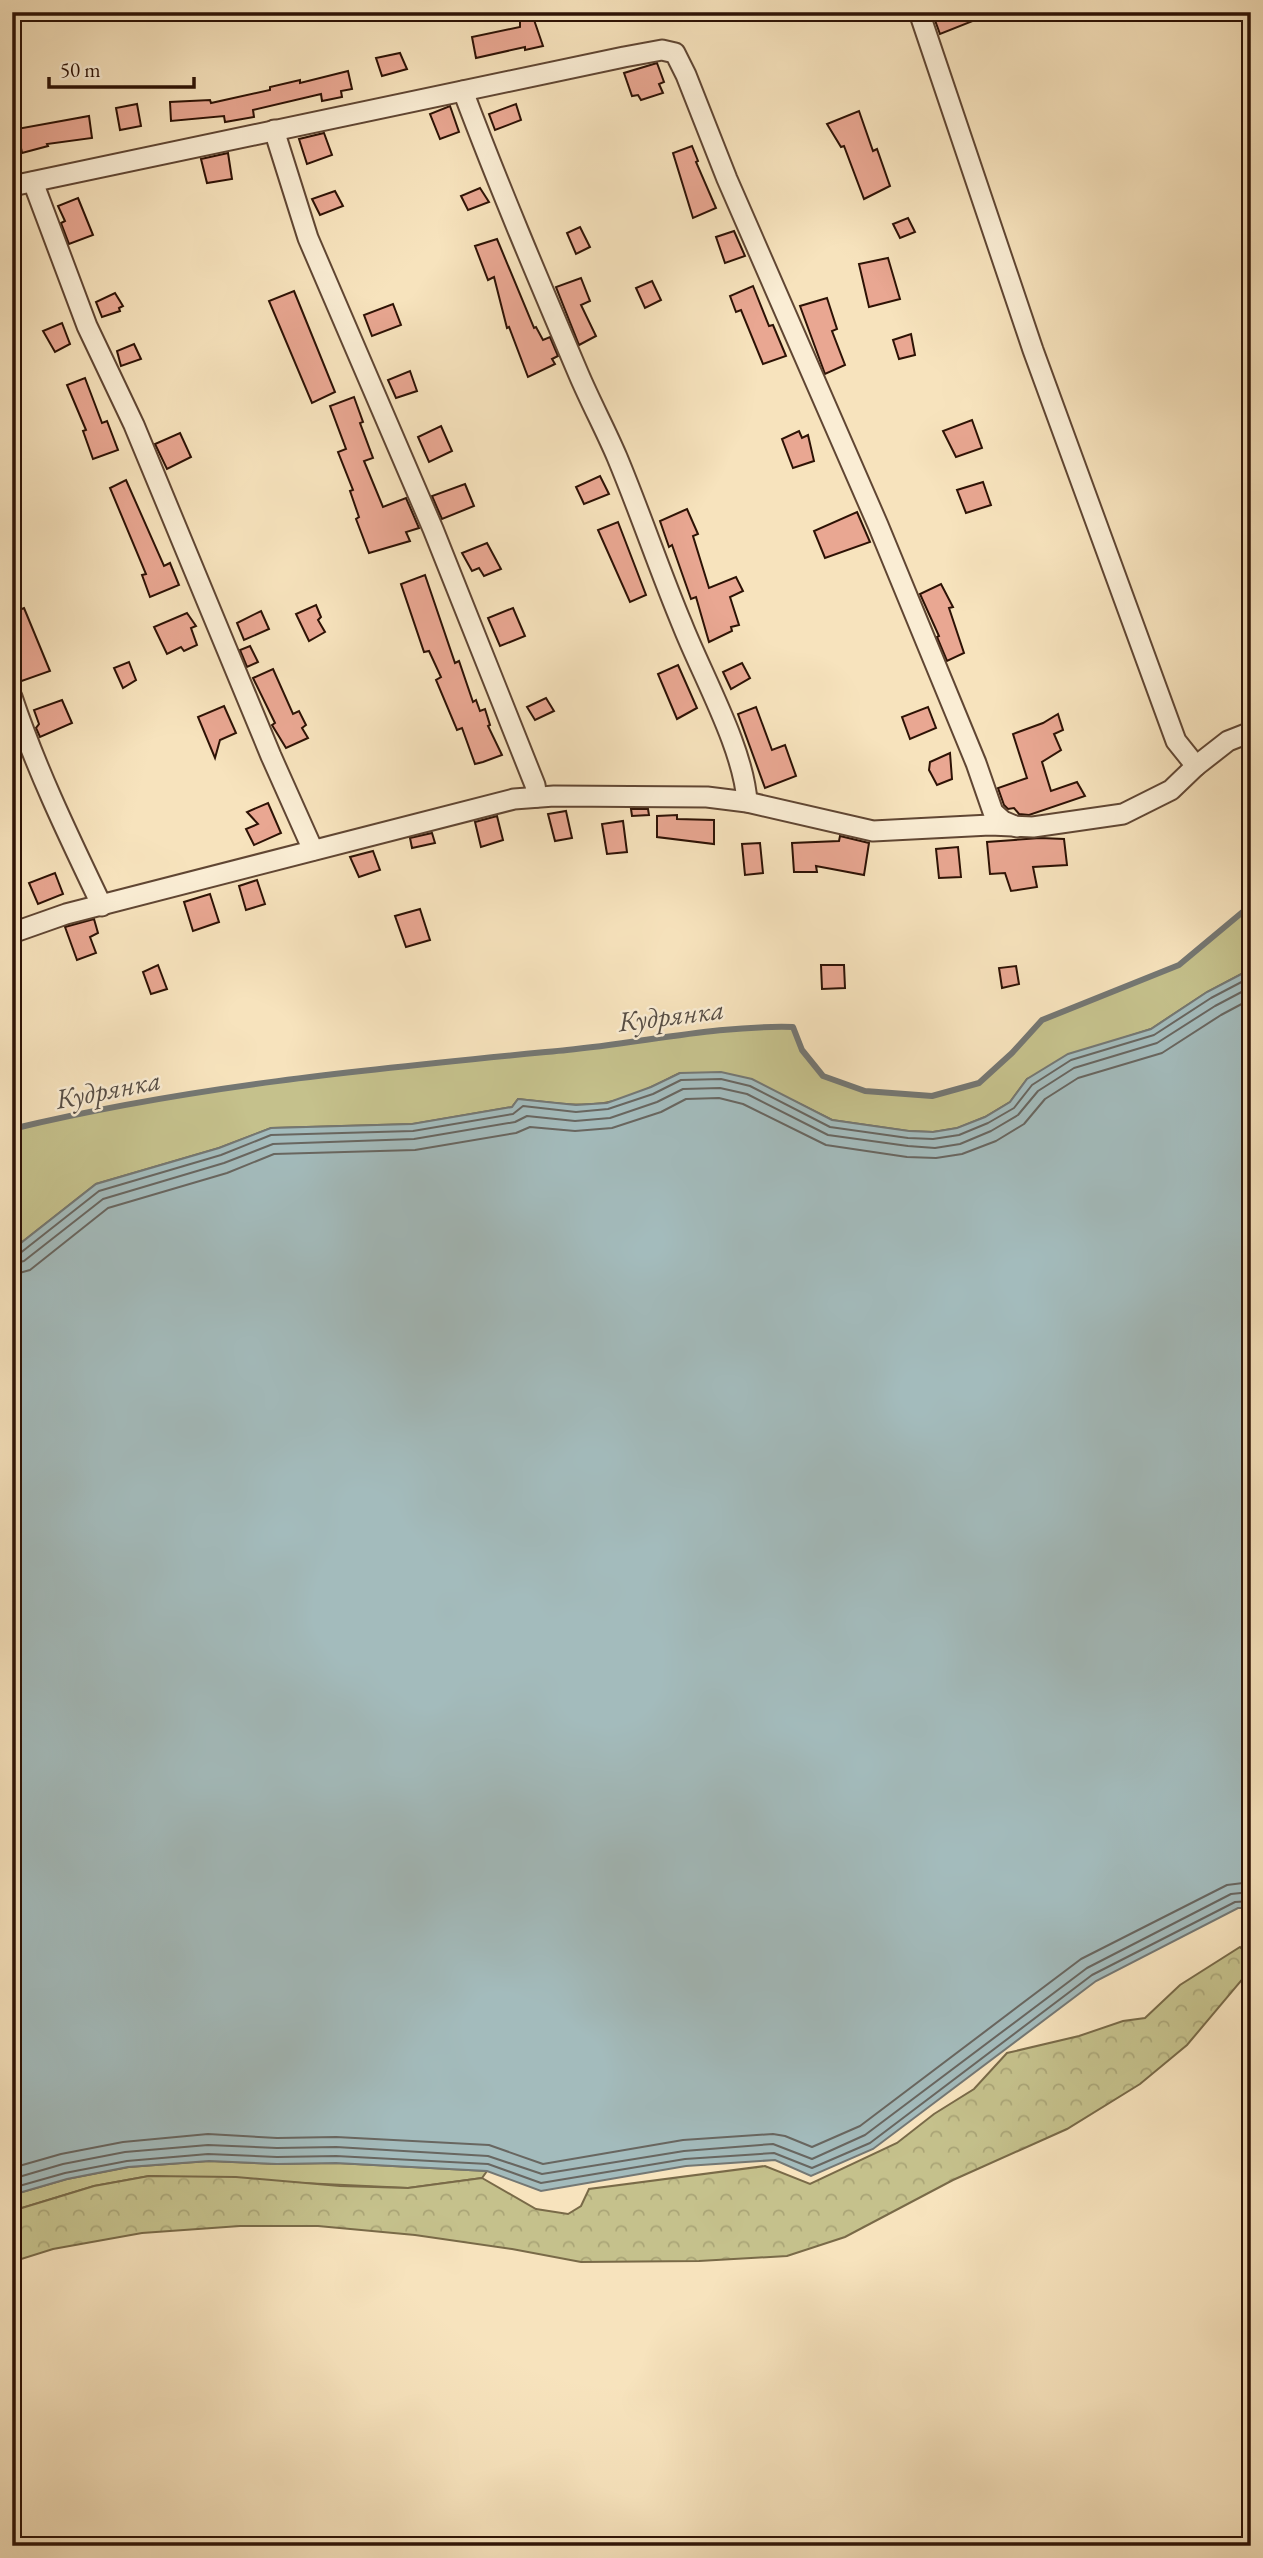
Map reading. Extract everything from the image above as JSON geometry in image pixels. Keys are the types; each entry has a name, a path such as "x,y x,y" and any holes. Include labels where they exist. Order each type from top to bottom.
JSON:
{"street":[{"path":"919,12 1033,350 1176,741 1196,765"},
{"path":"12,186 662,50 675,53 878,525 976,763 993,812 1003,821 1017,827"},
{"path":"463,91 507,204 616,455 681,624 722,719 746,787 747,802"},
{"path":"274,130 308,238 438,541 535,785 537,797"},
{"path":"33,182 88,326 186,547 256,721 313,850"},
{"path":"12,697 59,819 102,906"},
{"path":"12,933 66,914 513,799 707,797 747,802 873,831 1068,823 1123,814 1171,790 1196,765 1228,741 1251,732"}],"path":[{"path":"1244,12 1251,28"}],"green space":[{"path":"1251,905 1251,969 1207,992 1151,1029 1114,1041 1027,1079 1010,1102 985,1117 958,1128 933,1132 908,1131 832,1120 794,1101 680,1073 633,1095 604,1103 572,1104 518,1099 512,1107 413,1124 271,1128 219,1148 96,1184 12,1250 12,1129 219,1089 765,1027 793,1027 802,1050 823,1076 865,1091 932,1096 979,1083 1012,1053 1042,1020 1179,965"},
{"path":"1240,1947 1251,1958 1251,1969 1187,2045 1140,2084 1067,2129 953,2180 845,2237 787,2256 699,2261 581,2262 415,2235 318,2226 240,2226 142,2233 53,2249 12,2262 12,2211 94,2186 149,2176 236,2177 340,2186 408,2188 482,2178 536,2209 568,2214 581,2206 589,2189 765,2166 810,2184 897,2143 934,2114 974,2089 1007,2053 1079,2036 1123,2021 1145,2018 1180,1985"},
{"path":"209,2161 336,2163 487,2171 482,2178 408,2188 149,2176 94,2186 12,2211 12,2195 67,2179 129,2167"}],"water":[{"path":"1251,969 1251,1908 1238,1908 1096,1981 873,2149 811,2176 775,2160 686,2166 541,2191 487,2171 336,2163 209,2161 128,2167 67,2179 12,2195 12,1250 96,1184 219,1148 271,1128 412,1124 512,1107 518,1099 576,1105 607,1103 680,1073 721,1072 752,1079 832,1120 909,1131 933,1132 957,1128 985,1117 1010,1102 1027,1079 1068,1054 1151,1029 1207,992"}],"building":[{"path":"932,12 992,12 993,13 940,34"},
{"path":"533,17 543,46 525,50 525,47 476,58 472,37 520,27 520,20"},
{"path":"400,53 407,69 382,76 376,58"},
{"path":"657,63 664,82 659,84 663,93 641,100 638,95 632,96 624,73"},
{"path":"348,71 352,89 341,91 342,97 322,101 321,94 253,110 254,117 225,122 224,116 171,121 170,102 210,100 211,103 270,90 270,87 300,80 300,83"},
{"path":"137,104 141,126 120,130 116,108"},
{"path":"516,104 521,120 495,130 489,114"},
{"path":"450,106 459,132 440,139 430,114"},
{"path":"859,111 873,151 877,149 890,186 864,199 844,146 841,147 827,124"},
{"path":"89,116 92,138 47,144 48,146 22,153 17,129"},
{"path":"324,133 332,155 307,164 299,139"},
{"path":"692,146 716,208 693,218 673,153"},
{"path":"228,153 232,179 207,183 201,159"},
{"path":"480,188 489,202 468,210 461,196"},
{"path":"335,191 343,206 320,215 312,199"},
{"path":"78,198 93,235 69,244 61,223 65,221 58,206"},
{"path":"908,218 915,232 900,238 893,224"},
{"path":"580,227 590,247 576,254 567,233"},
{"path":"734,231 745,256 725,263 716,237"},
{"path":"497,239 534,328 536,327 543,340 550,337 558,356 552,359 555,364 528,377 509,327 507,328 494,277 488,280 475,246"},
{"path":"888,258 900,299 869,307 859,264"},
{"path":"581,278 590,301 581,305 596,336 579,345 556,287"},
{"path":"652,281 661,300 645,308 636,288"},
{"path":"753,286 769,326 773,325 786,356 763,364 741,310 736,312 730,296"},
{"path":"294,291 335,392 312,403 269,301"},
{"path":"115,293 123,306 119,308 120,311 102,317 96,302"},
{"path":"827,298 837,329 832,331 845,365 825,374 800,306"},
{"path":"393,304 401,325 372,336 364,315"},
{"path":"62,323 70,344 55,352 43,331"},
{"path":"911,334 915,355 899,359 893,340"},
{"path":"134,344 141,359 121,366 117,351"},
{"path":"410,371 417,391 396,398 388,380"},
{"path":"85,378 102,423 107,421 118,450 93,459 83,431 86,430 67,385"},
{"path":"354,397 373,458 364,461 383,507 406,498 419,528 406,532 410,541 369,553 356,519 359,517 350,491 353,490 338,452 346,449 330,406"},
{"path":"972,420 982,448 956,457 943,431"},
{"path":"441,426 452,451 429,462 418,437"},
{"path":"799,431 802,438 808,435 814,461 793,468 782,439"},
{"path":"180,433 191,457 167,469 155,444"},
{"path":"600,476 609,494 584,504 576,487"},
{"path":"126,480 164,566 170,563 179,585 150,597 142,575 146,574 110,488"},
{"path":"983,482 991,505 966,513 957,490"},
{"path":"465,484 474,506 442,519 432,496"},
{"path":"687,509 698,534 693,536 709,588 736,577 743,591 730,597 739,625 731,627 732,631 709,642 696,597 691,599 672,545 669,547 660,521"},
{"path":"857,512 870,542 825,558 814,531"},
{"path":"618,522 646,595 630,602 598,530"},
{"path":"487,543 501,569 484,576 479,568 472,571 462,553"},
{"path":"425,575 455,663 459,661 473,702 476,700 480,711 485,709 490,725 488,726 502,755 483,762 475,764 462,728 457,730 436,680 441,677 429,651 424,652 401,584"},
{"path":"941,584 953,607 949,608 964,653 947,661 920,594"},
{"path":"316,605 321,617 318,620 325,632 309,641 296,614"},
{"path":"24,608 50,671 16,683 12,671 12,613"},
{"path":"513,608 525,636 500,646 488,618"},
{"path":"261,611 269,629 244,640 237,623"},
{"path":"187,613 196,626 191,628 197,645 184,651 181,647 167,654 154,627"},
{"path":"250,646 258,662 247,667 240,650"},
{"path":"129,662 136,680 123,688 114,668"},
{"path":"742,663 750,678 731,689 723,672"},
{"path":"678,665 697,708 677,719 658,674"},
{"path":"273,669 293,714 299,711 306,725 302,728 308,738 286,748 272,725 275,723 253,678"},
{"path":"546,698 554,711 535,720 527,707"},
{"path":"62,700 72,723 40,737 34,710"},
{"path":"224,706 236,733 220,740 215,758 198,717"},
{"path":"756,707 772,750 785,745 796,776 765,788 738,714"},
{"path":"928,707 936,728 910,739 902,717"},
{"path":"1058,714 1063,730 1054,734 1061,750 1042,762 1051,791 1077,782 1085,796 1029,815 1019,814 1014,808 1008,809 998,788 1027,778 1013,734 1043,723"},
{"path":"950,753 952,779 937,785 929,770 930,762"},
{"path":"268,803 281,833 254,845 246,829 258,824 247,812"},
{"path":"631,809 648,809 649,815 632,816"},
{"path":"566,811 572,838 555,841 548,814"},
{"path":"677,815 677,819 714,820 714,844 657,837 657,816"},
{"path":"497,816 503,840 481,847 475,822"},
{"path":"623,821 627,852 607,854 602,824"},
{"path":"432,833 435,843 412,848 410,838"},
{"path":"840,836 869,843 864,875 816,866 817,872 794,872 792,843 839,841"},
{"path":"1064,839 1067,865 1033,867 1037,887 1011,891 1005,873 990,874 987,842"},
{"path":"760,843 763,873 745,875 742,844"},
{"path":"958,847 961,877 939,878 936,849"},
{"path":"373,851 380,870 359,877 350,857"},
{"path":"55,873 63,894 38,904 29,883"},
{"path":"257,880 265,904 246,910 239,886"},
{"path":"210,894 219,922 193,931 184,902"},
{"path":"420,909 430,940 406,947 395,916"},
{"path":"94,919 98,933 90,937 96,953 77,960 65,927"},
{"path":"158,965 167,989 151,994 143,972"},
{"path":"821,965 844,965 845,988 822,989"},
{"path":"1016,966 1019,984 1002,988 999,968"}],"waterway":[{"name":"Кудрянка","path":"12,1129 219,1089 765,1027 793,1027 802,1050 823,1076 865,1091 932,1096 979,1083 1012,1053 1042,1020 1179,965 1251,905"}]}
